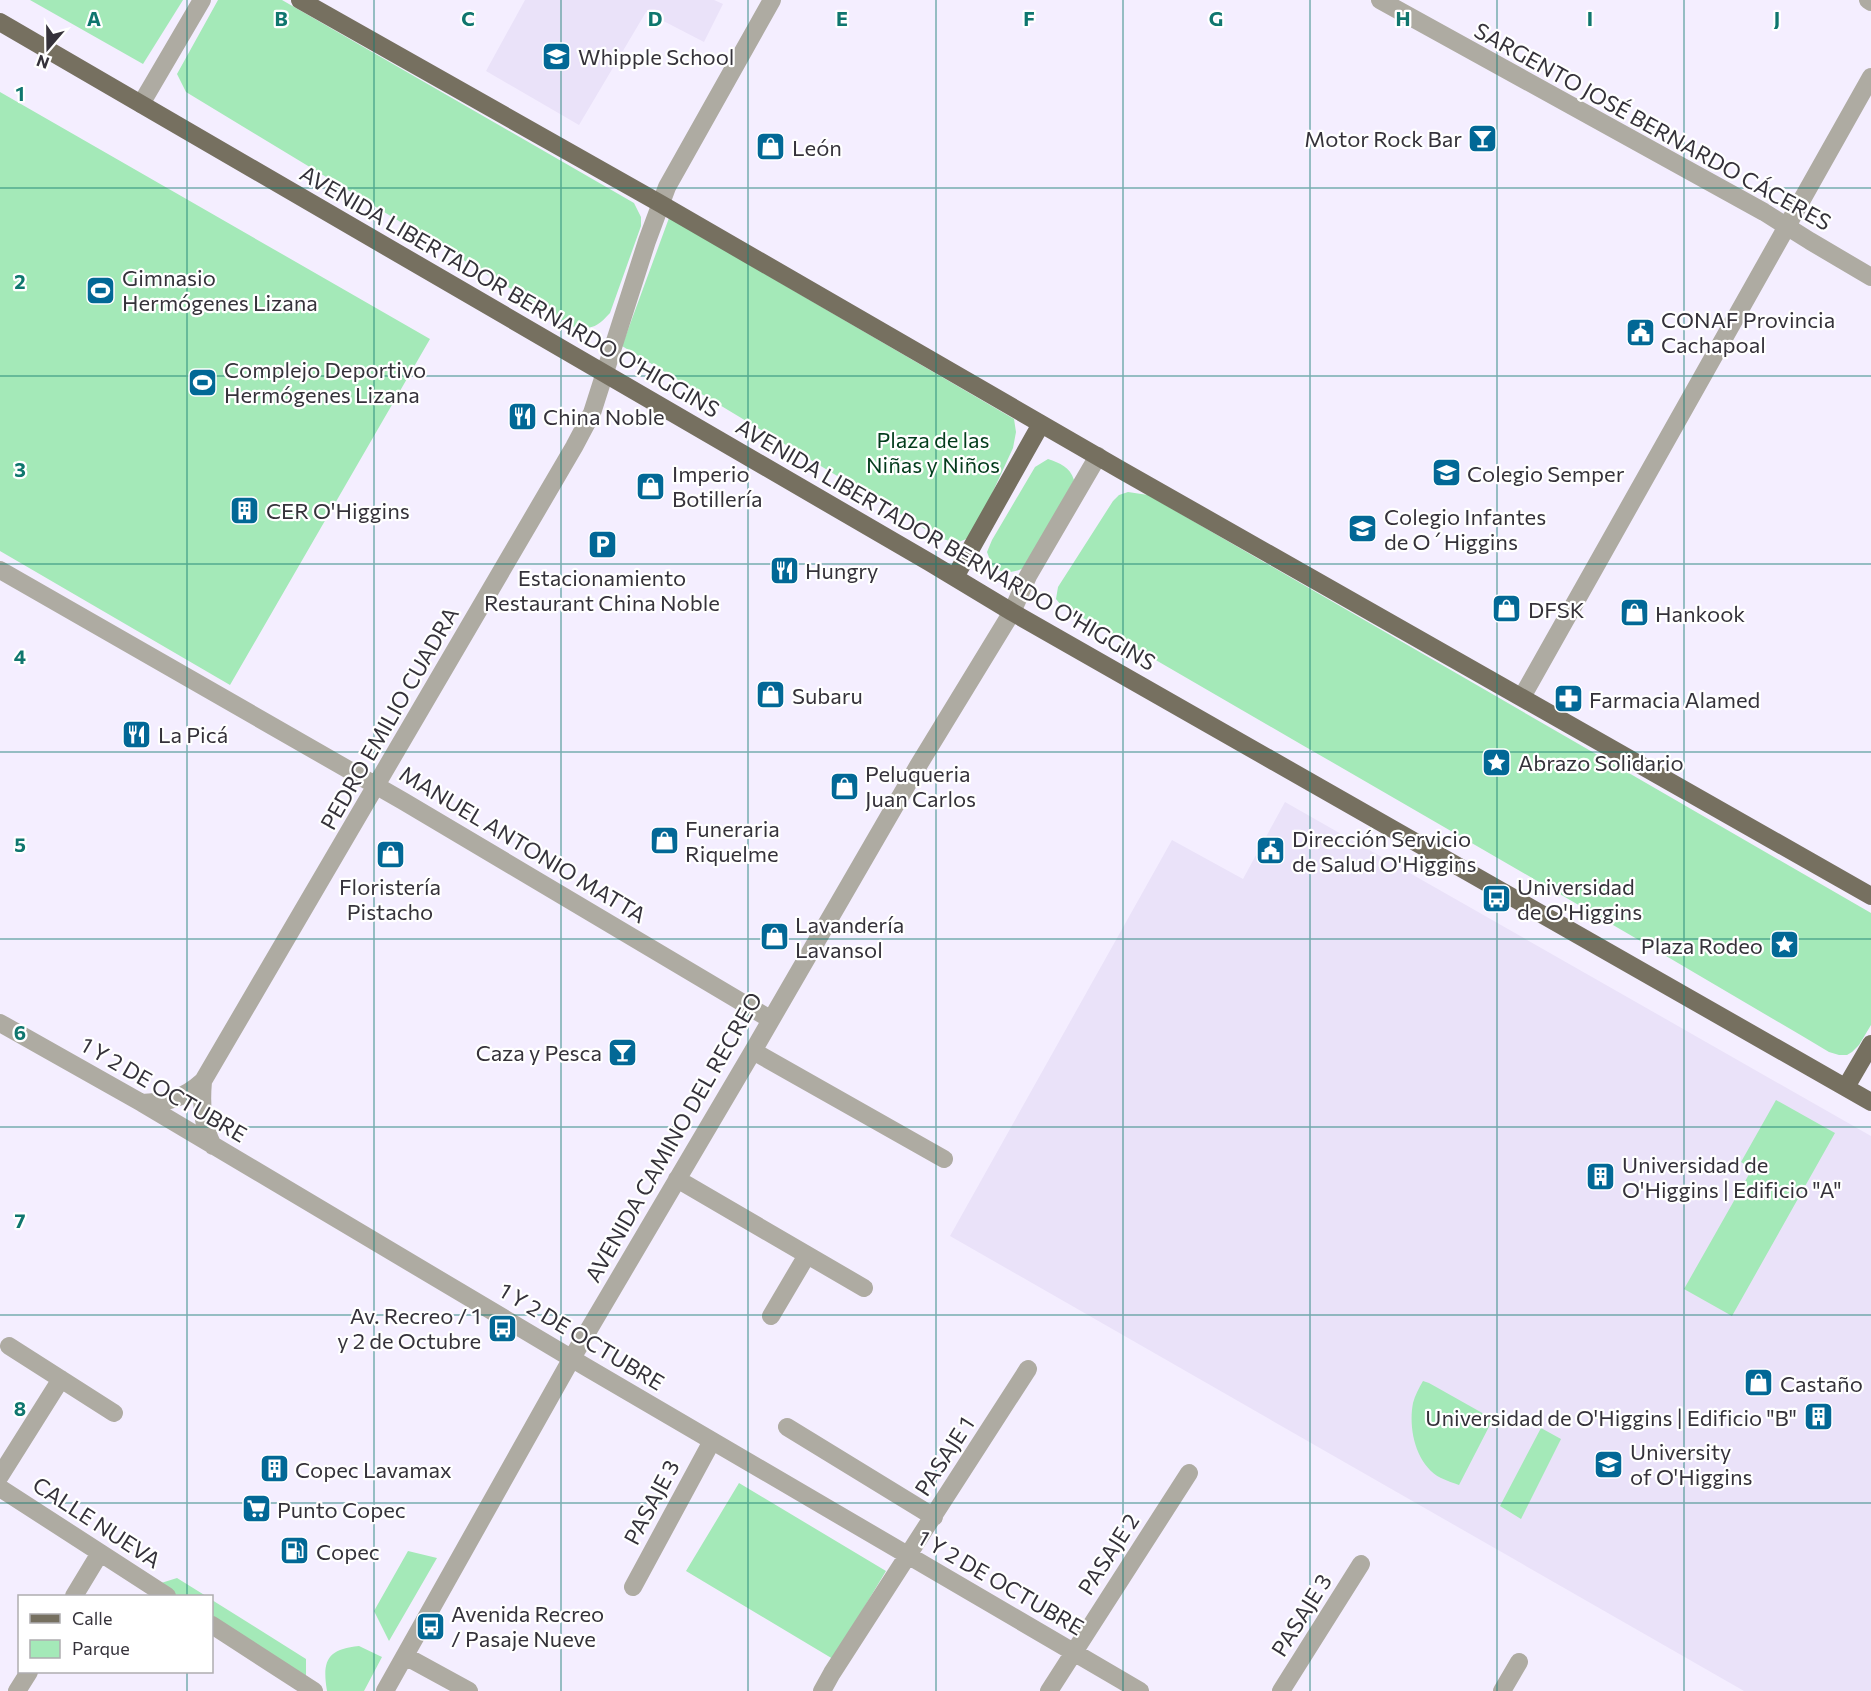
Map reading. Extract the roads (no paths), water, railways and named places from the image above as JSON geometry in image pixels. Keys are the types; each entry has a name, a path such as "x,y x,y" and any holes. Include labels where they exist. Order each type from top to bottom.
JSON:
{"main road":[{"path":"300,0 1871,896"},
{"name":"AVENIDA LIBERTADOR BERNARDO O'HIGGINS","path":"0,22 1012,612 1871,1102"},
{"path":"955,578 1041,423"},
{"path":"1846,1088 1871,1044"}],"street":[{"path":"141,104 202,0"},
{"name":"PEDRO EMILIO CUADRA","path":"142,1103 168,1102 193,1090 204,1081 574,447 592,413 603,373 668,187 772,0"},
{"name":"SARGENTO JOSÉ BERNARDO CÁCERES","path":"1380,0 1764,212 1871,277"},
{"path":"1522,697 1871,77"},
{"name":"AVENIDA CAMINO DEL RECREO","path":"385,1691 572,1358 912,776 1012,612 1028,576 1098,456"},
{"name":"MANUEL ANTONIO MATTA","path":"0,570 377,786 770,1019"},
{"name":"1 Y 2 DE OCTUBRE","path":"0,1023 142,1103 712,1441 1140,1691"},
{"path":"753,1051 944,1159"},
{"name":"PEDRO EMILIO CUADRA","path":"204,1081 201,1109 205,1128 213,1146"},
{"path":"677,1179 864,1288"},
{"path":"771,1316 807,1255"},
{"path":"9,1346 114,1413"},
{"name":"PASAJE 1","path":"822,1691 1028,1369"},
{"path":"0,1476 62,1379"},
{"path":"787,1427 934,1517"},
{"name":"PASAJE 3","path":"633,1587 712,1441"},
{"name":"PASAJE 2","path":"1049,1691 1189,1473"},
{"name":"CALLE NUEVA","path":"0,1488 166,1595"},
{"path":"75,1595 100,1553"},
{"name":"PASAJE 3","path":"1281,1691 1361,1564"},
{"path":"213,1626 314,1691"},
{"path":"405,1656 469,1691"},
{"path":"1502,1691 1520,1662"},
{"path":"17,1691 28,1673"}],"place":[{"name":"Whipple School","path":"557,56"},
{"name":"Motor Rock Bar","path":"1483,138"},
{"name":"León","path":"771,147"},
{"name":"Gimnasio Hermógenes Lizana","path":"101,290"},
{"name":"CONAF Provincia Cachapoal","path":"1640,332"},
{"name":"Complejo Deportivo Hermógenes Lizana","path":"203,382"},
{"name":"China Noble","path":"522,416"},
{"name":"Colegio Semper","path":"1446,473"},
{"name":"Imperio Botillería","path":"651,486"},
{"name":"CER O'Higgins","path":"245,510"},
{"name":"Colegio Infantes de O´Higgins","path":"1363,529"},
{"name":"Estacionamiento Restaurant China Noble","path":"602,545"},
{"name":"Hungry","path":"784,570"},
{"name":"DFSK","path":"1507,609"},
{"name":"Hankook","path":"1634,613"},
{"name":"Subaru","path":"771,695"},
{"name":"Farmacia Alamed","path":"1568,699"},
{"name":"La Picá","path":"137,734"},
{"name":"Abrazo Solidario","path":"1497,762"},
{"name":"Peluqueria Juan Carlos","path":"844,786"},
{"name":"Funeraria Riquelme","path":"664,841"},
{"name":"Dirección Servicio de Salud O'Higgins","path":"1271,851"},
{"name":"Floristería Pistacho","path":"390,854"},
{"name":"Universidad de O'Higgins","path":"1496,899"},
{"name":"Lavandería Lavansol","path":"774,937"},
{"name":"Plaza Rodeo","path":"1784,945"},
{"name":"Caza y Pesca","path":"623,1052"},
{"name":"Universidad de O'Higgins | Edificio \"A\"","path":"1601,1177"},
{"name":"Av. Recreo / 1 y 2 de Octubre","path":"502,1328"},
{"name":"Castaño","path":"1759,1383"},
{"name":"Universidad de O'Higgins | Edificio \"B\"","path":"1818,1417"},
{"name":"University of O'Higgins","path":"1609,1464"},
{"name":"Copec Lavamax","path":"274,1469"},
{"name":"Punto Copec","path":"256,1509"},
{"name":"Copec","path":"295,1551"},
{"name":"Avenida Recreo / Pasaje Nueve","path":"430,1626"}],"park label":[{"name":"Plaza de las Niñas y Niños","path":"933,452"}]}
